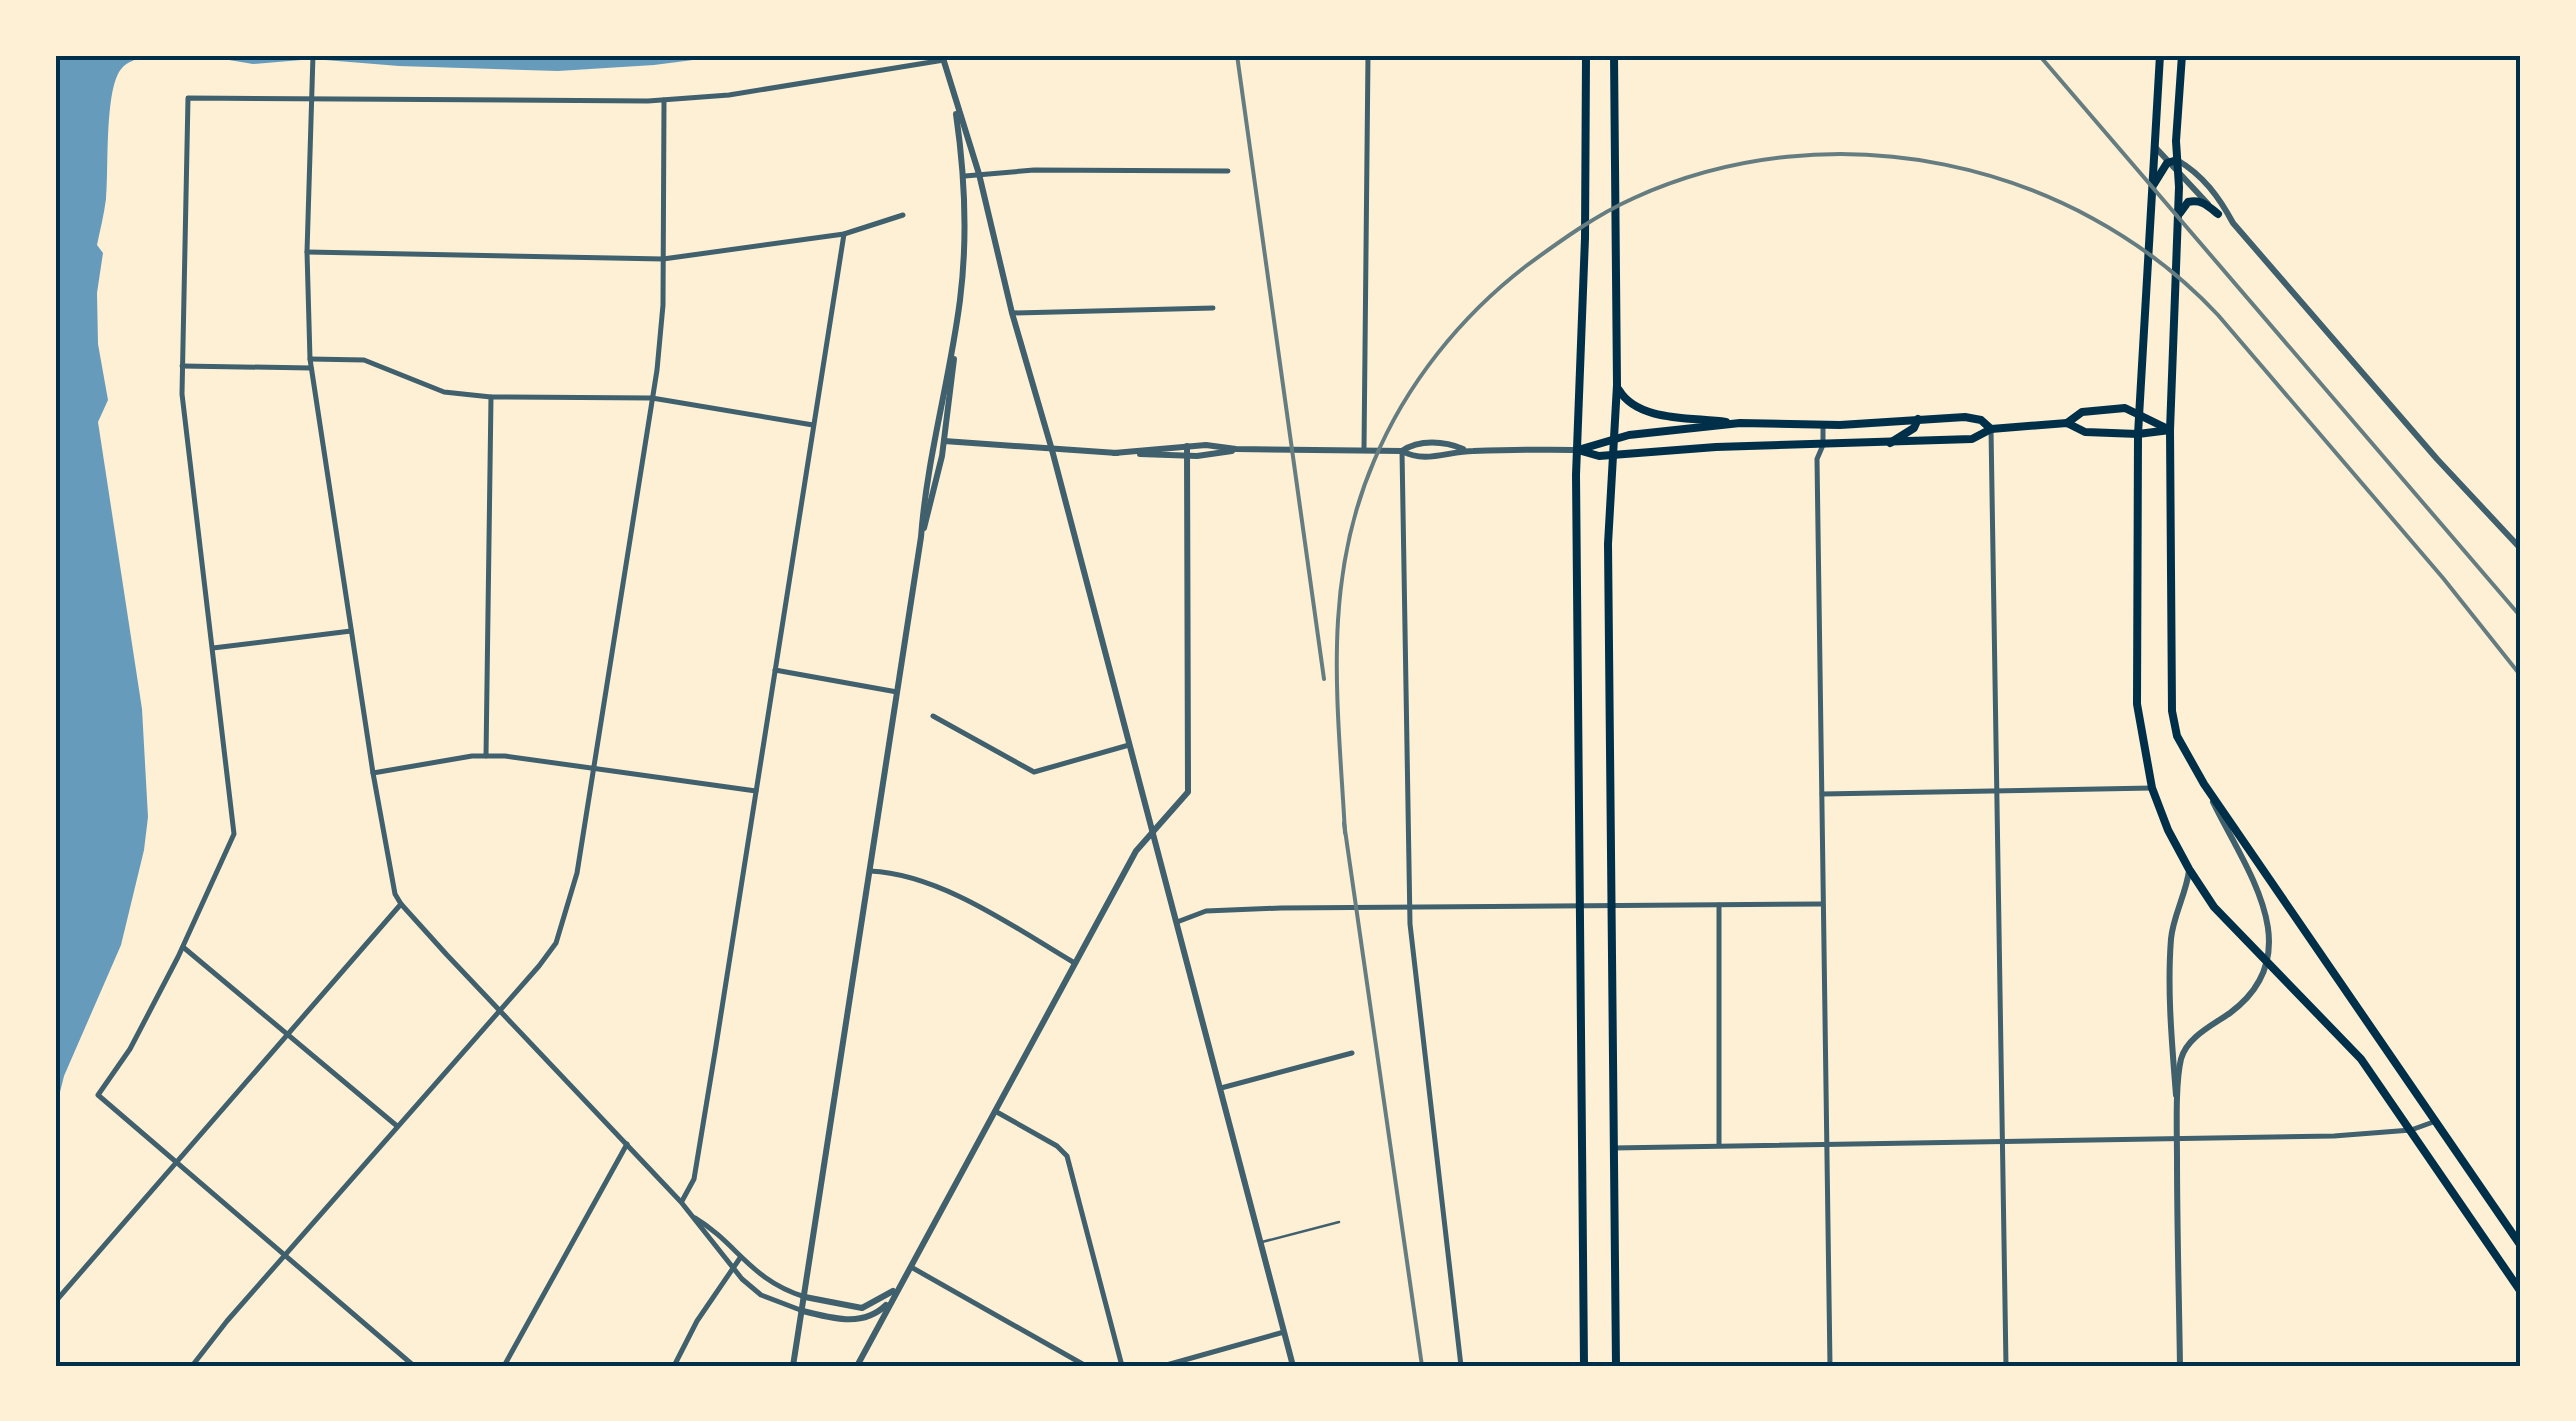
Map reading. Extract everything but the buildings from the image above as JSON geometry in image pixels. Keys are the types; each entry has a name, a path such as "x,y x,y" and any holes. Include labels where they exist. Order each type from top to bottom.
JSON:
{"main road":[{"path":"1584,1366 1578,450 1586,55"},
{"path":"1614,55 1617,385 1608,531 1616,1366"},
{"path":"2160,55 2138,413 2137,704 2152,788 2168,830 2214,907 2361,1059 2521,1292"},
{"path":"2182,55 2176,141 2179,176 2168,474 2172,710 2177,736 2204,784 2521,1246"},
{"path":"2152,188 2167,163 2177,160"},
{"path":"2178,217 2192,201 2202,201 2218,214"},
{"path":"1617,385 1624,398 1641,409 1740,424"},
{"path":"1578,450 1594,456 1713,447 1974,439 1991,429 2067,423 2082,412 2125,408 2170,430"},
{"path":"1578,450 1614,439 1740,424 1973,417 1991,429"},
{"path":"1890,443 1914,428 1918,419"},
{"path":"2067,423 2085,432 2138,434 2170,430"}],"street":[{"path":"312,55 307,252 310,360 395,894 400,904 681,1202 732,1268 761,1295 803,1310 863,1320 892,1298"},
{"path":"1364,449 1368,55"},
{"path":"414,1366 98,1096 130,1049 183,947 234,834 182,394 188,98 664,100 729,95 943,57 979,174 1012,313 1222,1088 1292,1366"},
{"path":"793,1366 928,472 953,348 964,259 964,176 953,93"},
{"path":"192,1366 556,942 577,873 661,340 664,100"},
{"path":"2154,146 2179,176 2232,223"},
{"path":"2177,160 2194,170 2219,198 2232,223 2437,459 2521,549"},
{"path":"964,176 1034,170 1228,171"},
{"path":"307,252 662,259 844,234 904,216"},
{"path":"681,1202 694,1179 844,234"},
{"path":"1012,313 1213,308"},
{"path":"921,537 931,509 944,441 954,369 953,348"},
{"path":"310,360 364,360 444,392 491,397 652,398 813,425"},
{"path":"182,366 311,368"},
{"path":"486,756 491,397"},
{"path":"1823,424 1822,445 1816,459 1830,1366"},
{"path":"1991,429 2006,1366"},
{"path":"944,441 1188,456 1236,450 1402,450 1420,456 1444,456 1466,451 1578,450"},
{"path":"1402,450 1414,444 1446,443 1466,451"},
{"path":"1114,453 1212,445 1236,450"},
{"path":"857,1366 1073,962 1136,852 1183,801 1190,783 1187,446"},
{"path":"1402,450 1410,908 1429,1110 1461,1366"},
{"path":"213,648 352,631"},
{"path":"775,670 897,692"},
{"path":"933,716 1034,772 1129,745"},
{"path":"373,773 404,766 506,756 756,791"},
{"path":"2180,1366 2177,1138 2181,1058 2190,1043 2243,1003 2260,984 2271,943 2265,910 2204,784"},
{"path":"1822,794 2152,788"},
{"path":"2178,1123 2171,1023 2171,936 2186,893 2189,870"},
{"path":"870,871 902,874 928,883 1073,962"},
{"path":"55,1302 400,904"},
{"path":"1177,922 1214,911 1822,904"},
{"path":"1719,905 1719,1146"},
{"path":"183,947 396,1126"},
{"path":"1222,1088 1352,1053"},
{"path":"994,1111 1057,1146 1067,1156 1122,1366"},
{"path":"1613,1148 2334,1136 2411,1130 2436,1120"},
{"path":"504,1366 626,1144"},
{"path":"694,1217 773,1285 805,1297 862,1308 898,1287"},
{"path":"674,1366 697,1321 740,1258"},
{"path":"910,1266 1086,1366"},
{"path":"1163,1366 1284,1332"}],"lane":[{"path":"1261,1242 1339,1222"},
{"path":"1202,1356 1204,1366"}],"water":[{"path":"55,55 166,55 131,61 116,78 110,110 106,199 97,245 103,253 97,293 98,344 108,400 98,422 142,709 148,817 121,945 64,1076 55,1112"},
{"path":"199,55 732,55 558,71 313,59 253,64"}],"railway":[{"path":"1237,55 1324,679"},
{"path":"2039,55 2521,617"},
{"path":"1345,833 1337,691 1340,598 1357,507 1374,461 1402,405 1438,353 1479,307 1539,257 1592,220 1634,198 1709,171 1787,157 1866,155 1945,165 2021,186 2093,218 2159,262 2218,315 2443,578 2521,676"},
{"path":"1344,823 1422,1366"}]}
